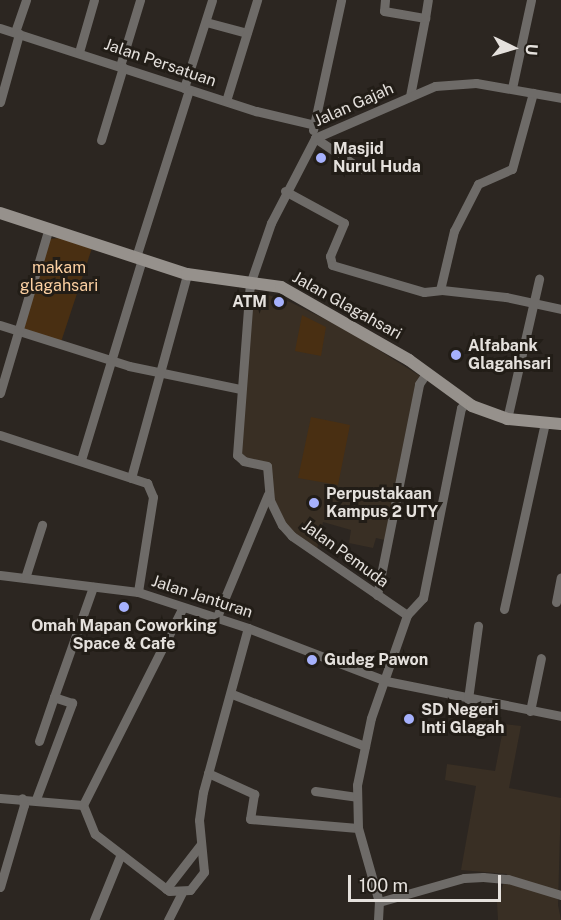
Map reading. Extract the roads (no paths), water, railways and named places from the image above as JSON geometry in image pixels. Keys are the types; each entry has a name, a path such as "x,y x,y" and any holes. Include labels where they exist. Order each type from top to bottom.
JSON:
{"street":[{"path":"0,102 26,0"},
{"path":"79,52 94,0"},
{"path":"101,140 140,0"},
{"path":"81,460 212,0"},
{"path":"226,101 257,0"},
{"path":"341,0 311,124 315,138 362,169"},
{"path":"385,0 384,11 425,18"},
{"path":"410,96 428,0"},
{"path":"512,88 531,0"},
{"path":"206,22 247,33"},
{"name":"Jalan Persatuan","path":"0,28 187,89 311,124"},
{"name":"Jalan Gajah","path":"240,389 250,284 285,191 315,138 410,96 453,84 512,88 561,98"},
{"path":"440,290 454,231 478,184 512,169 533,93"},
{"path":"285,191 344,223 345,229 330,256 331,264 421,292 440,290 561,309"},
{"name":"Jalan Glagahsari","path":"0,213 187,274 281,287 427,372 466,403 507,419 561,424"},
{"path":"0,393 49,228"},
{"path":"130,478 187,274"},
{"path":"507,419 539,279"},
{"path":"0,325 111,360 160,373 240,389"},
{"path":"377,595 419,384 427,372"},
{"name":"Jalan Pemuda","path":"240,389 237,455 244,461 267,466 268,494 282,525 292,536 407,615"},
{"path":"378,920 379,902 358,828 357,797 365,746 407,615 423,598 461,408 466,403"},
{"path":"504,609 545,423"},
{"path":"0,435 147,483 153,497 138,591"},
{"path":"216,619 268,494"},
{"path":"25,578 42,525"},
{"name":"Jalan Janturan","path":"0,575 138,591 182,609 248,628 386,681 561,716"},
{"path":"556,602 561,577"},
{"path":"39,741 93,587"},
{"path":"182,609 83,805 95,834 166,889 182,893"},
{"path":"468,699 478,626"},
{"path":"168,920 182,893 202,878 200,810 208,773 232,694 231,684 248,628"},
{"path":"530,711 541,658"},
{"path":"232,694 365,746"},
{"path":"36,799 72,703 54,697"},
{"path":"208,773 254,794 250,819 358,828"},
{"path":"315,791 357,797"},
{"path":"0,798 36,799 83,805"},
{"path":"0,887 24,805 22,798"},
{"path":"166,889 201,844"},
{"path":"93,920 121,854"},
{"path":"379,902 483,877 508,879 561,895"}],"place":[{"name":"Masjid Nurul Huda","path":"321,158"},
{"name":"ATM","path":"279,302"},
{"name":"Alfabank Glagahsari","path":"456,355"},
{"name":"Perpustakaan Kampus 2 UTY","path":"314,503"},
{"name":"Omah Mapan Coworking Space & Cafe","path":"124,607"},
{"name":"Gudeg Pawon","path":"312,660"},
{"name":"SD Negeri Inti Glagah","path":"409,719"}],"park label":[{"name":"makam glagahsari","path":"59,277"}]}
